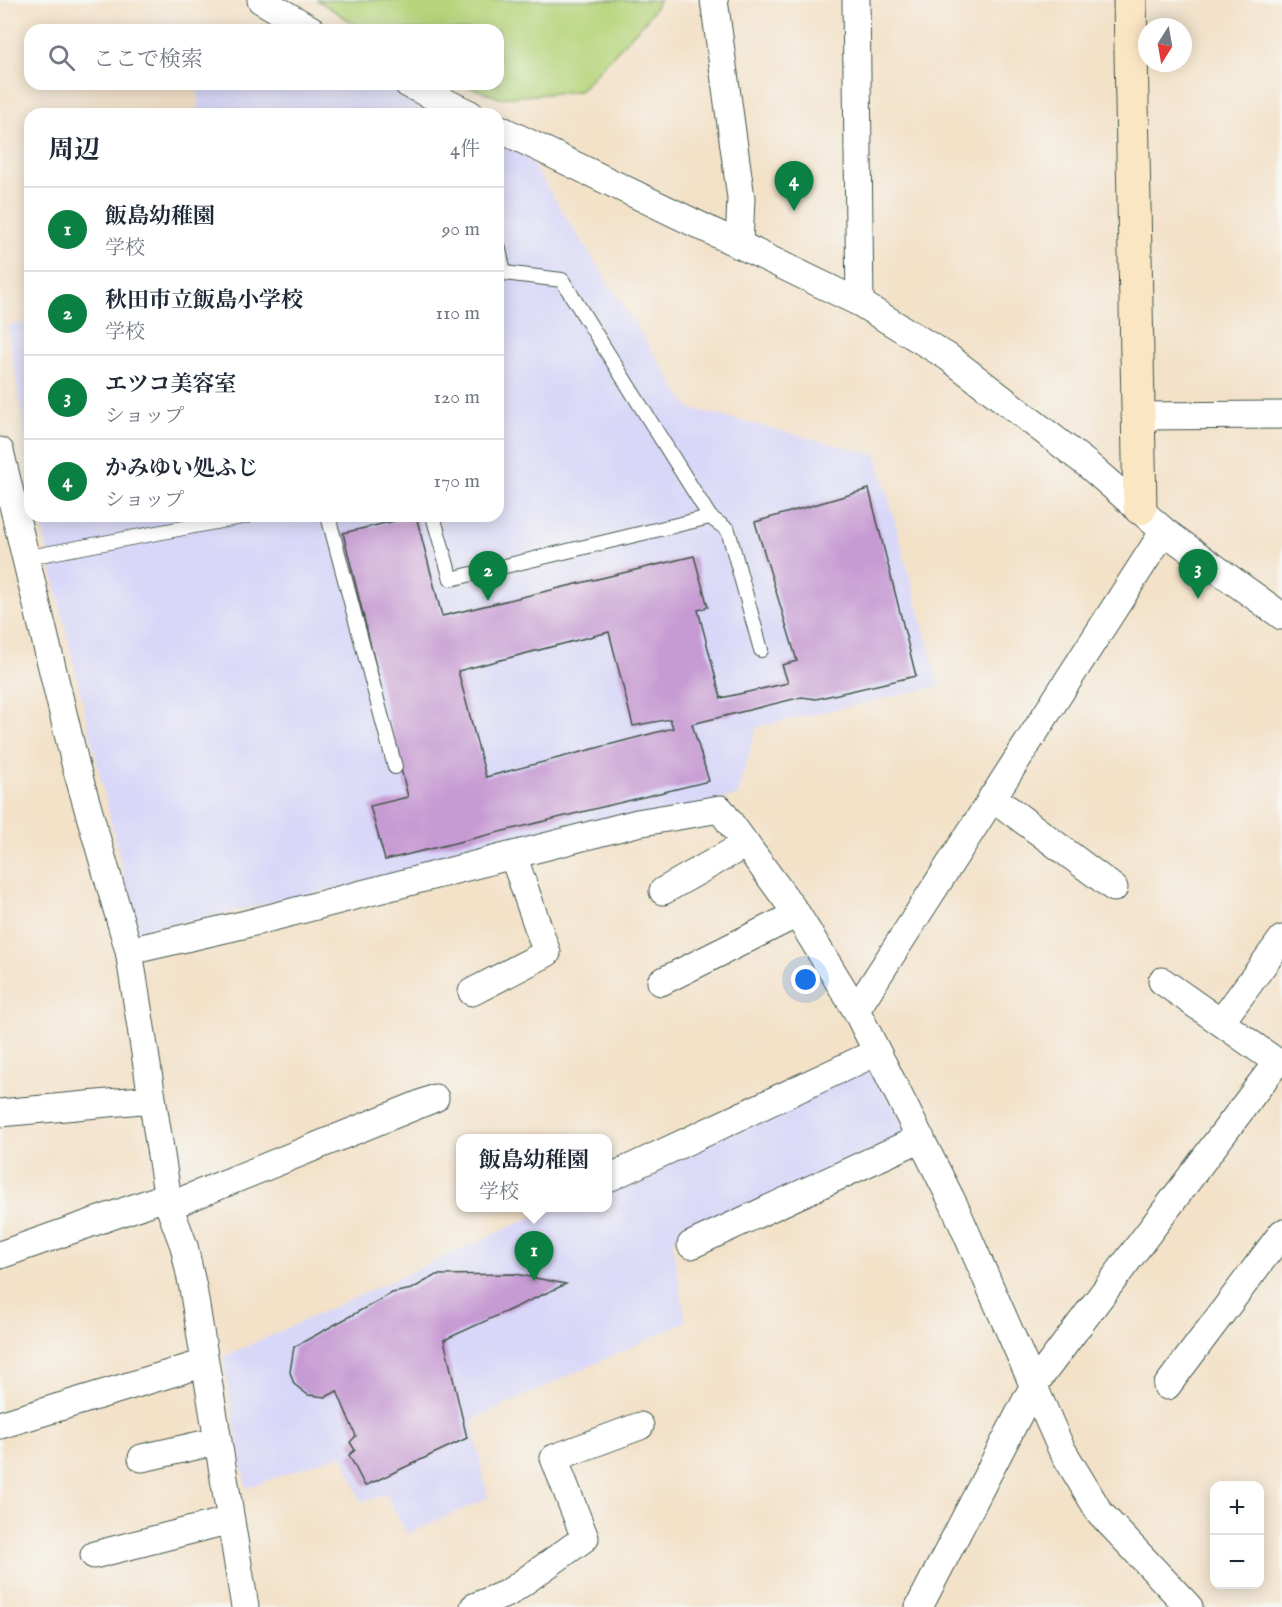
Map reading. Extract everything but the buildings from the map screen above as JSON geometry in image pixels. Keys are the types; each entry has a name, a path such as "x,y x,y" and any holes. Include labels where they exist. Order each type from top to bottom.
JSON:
{"street":[{"path":"261,0 302,24"},
{"path":"714,0 741,198 739,245"},
{"path":"856,0 860,303"},
{"path":"1130,0 1140,416 1140,508"},
{"path":"420,90 458,108"},
{"path":"504,131 860,303 948,357 1087,464 1164,531 1282,616"},
{"path":"1140,416 1282,415"},
{"path":"0,451 76,767 129,951 168,1201 184,1246 245,1607"},
{"path":"856,1010 1164,531"},
{"path":"993,797 1114,888"},
{"path":"129,951 242,925 637,823 720,809 797,914 856,1010 954,1205 1061,1448 1100,1513 1190,1607"},
{"path":"663,891 746,844"},
{"path":"472,992 547,954 513,855"},
{"path":"661,982 797,914"},
{"path":"1221,1022 1282,939"},
{"path":"919,1607 1034,1385 1277,1062 1162,981"},
{"path":"612,1177 877,1052"},
{"path":"0,1255 168,1201 435,1098"},
{"path":"0,1113 152,1099"},
{"path":"691,1245 921,1138"},
{"path":"1167,1386 1279,1243"},
{"path":"0,1425 205,1363"},
{"path":"474,1607 508,1593 585,1538 554,1458 640,1426"},
{"path":"142,1458 218,1441"},
{"path":"94,1555 231,1520"}],"lane":[{"path":"504,274 562,280 710,517 728,530 761,650"},
{"path":"435,522 451,579 710,517"},
{"path":"24,558 215,522"},
{"path":"330,522 395,767"}],"shaded area":[{"path":"199,90 410,90 443,108 197,108"},
{"path":"504,141 525,153 689,408 877,455 939,686 757,727 737,796 400,875 137,932 40,522 504,522"},
{"path":"24,324 24,427 7,325"},
{"path":"869,1063 908,1133 672,1240 686,1322 472,1420 488,1498 407,1534 386,1494 361,1502 343,1454 246,1488 223,1357 543,1212 612,1212 612,1180"}],"green space":[{"path":"317,0 660,0 647,19 579,91 500,98 478,90 504,90 504,24 355,24"}],"place":[{"name":"かみゆい処ふじ","path":"794,211"},
{"name":"エツコ美容室","path":"1198,599"},
{"name":"秋田市立飯島小学校","path":"488,601"},
{"name":"飯島幼稚園","path":"534,1281"}]}
